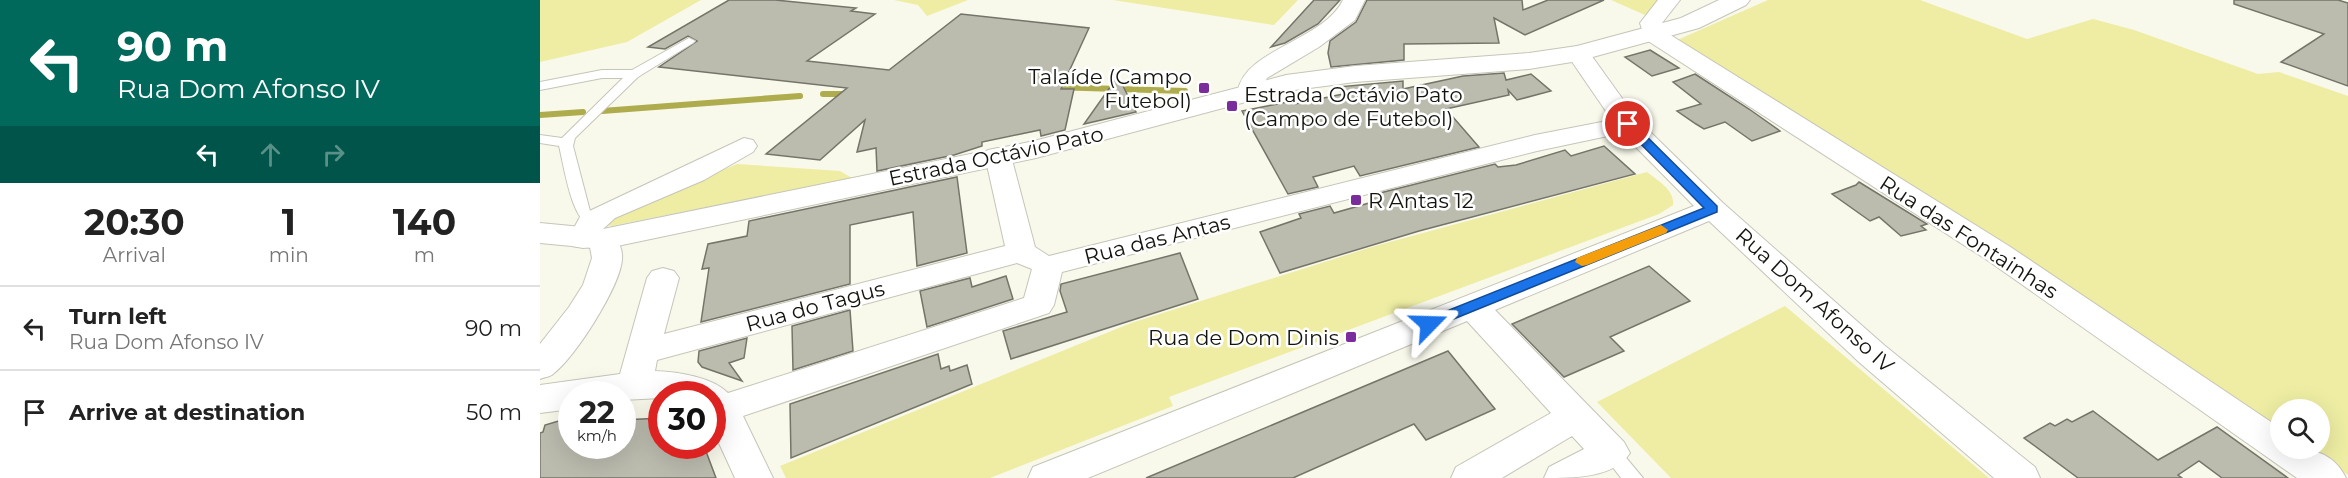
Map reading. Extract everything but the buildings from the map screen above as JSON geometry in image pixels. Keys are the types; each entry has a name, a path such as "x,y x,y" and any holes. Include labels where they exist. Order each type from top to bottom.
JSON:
{"street":[{"path":"1251,91 1251,84 1258,73 1347,15 1354,0"},
{"path":"1653,34 1651,24 1669,0"},
{"name":"Estrada Octávio Pato","path":"540,233 592,233 998,156 1109,131 1251,91 1313,78 1507,63 1578,53 1690,23 1738,0"},
{"name":"Rua das Fontainhas","path":"1653,34 1998,254 2270,440"},
{"name":"Rua Dom Afonso IV","path":"1578,53 1628,124 1713,209 1872,354 2021,478"},
{"name":"Rua das Antas","path":"1034,259 1628,124"},
{"path":"540,366 562,342 582,314 603,272 607,257 592,233 605,212 694,174 744,146"},
{"path":"726,397 1038,305 1034,259 998,156"},
{"path":"1047,478 1713,209"},
{"name":"Rua do Tagus","path":"639,368 1034,259"},
{"path":"639,368 663,278"},
{"path":"1472,306 1622,465"},
{"path":"608,381 639,368 667,381"},
{"path":"540,399 558,397"},
{"path":"1470,478 1576,416"},
{"path":"726,425 754,478"},
{"name":"Rua das Fontainhas","path":"2298,459 2326,478"},
{"path":"1563,478 1622,465"}],"lane":[{"path":"592,233 584,212 567,143 569,137 603,101 634,74 689,41"},
{"path":"540,86 602,74 634,74"},
{"path":"540,139 567,143"}],"shaded area":[{"path":"540,0 701,0 627,42 540,62"},
{"path":"894,0 968,0 927,16 918,5"},
{"path":"1113,0 1298,0 1274,25"},
{"path":"1611,0 1659,0 1645,15"},
{"path":"1768,0 1920,0 2027,39 2093,19 2134,30 2258,74 2279,72 2348,96 2348,475 2323,459 2330,459 2330,399 2270,399 2270,424 1675,41"},
{"path":"737,164 840,171 852,178 611,226 602,224 616,214"},
{"path":"1647,172 1669,190 1673,200 1673,205 1659,214 1169,397 1173,406 990,478 786,478 780,466 1131,323 1375,246"},
{"path":"1785,306 1989,478 1671,478 1597,402"}],"waterway":[{"path":"1052,87 1185,91"},
{"path":"823,94 848,94"},
{"path":"602,111 800,96"},
{"path":"540,115 583,112"}],"slow traffic":[{"path":"1582,262 1661,230"}],"place":[{"name":"Talaíde (Campo Futebol)","path":"1204,88"},
{"name":"Estrada Octávio Pato (Campo de Futebol)","path":"1232,106"},
{"name":"R Antas 12","path":"1356,200"},
{"name":"Rua de Dom Dinis","path":"1351,337"}],"route":[{"path":"1429,324 1713,209 1628,124"}]}
